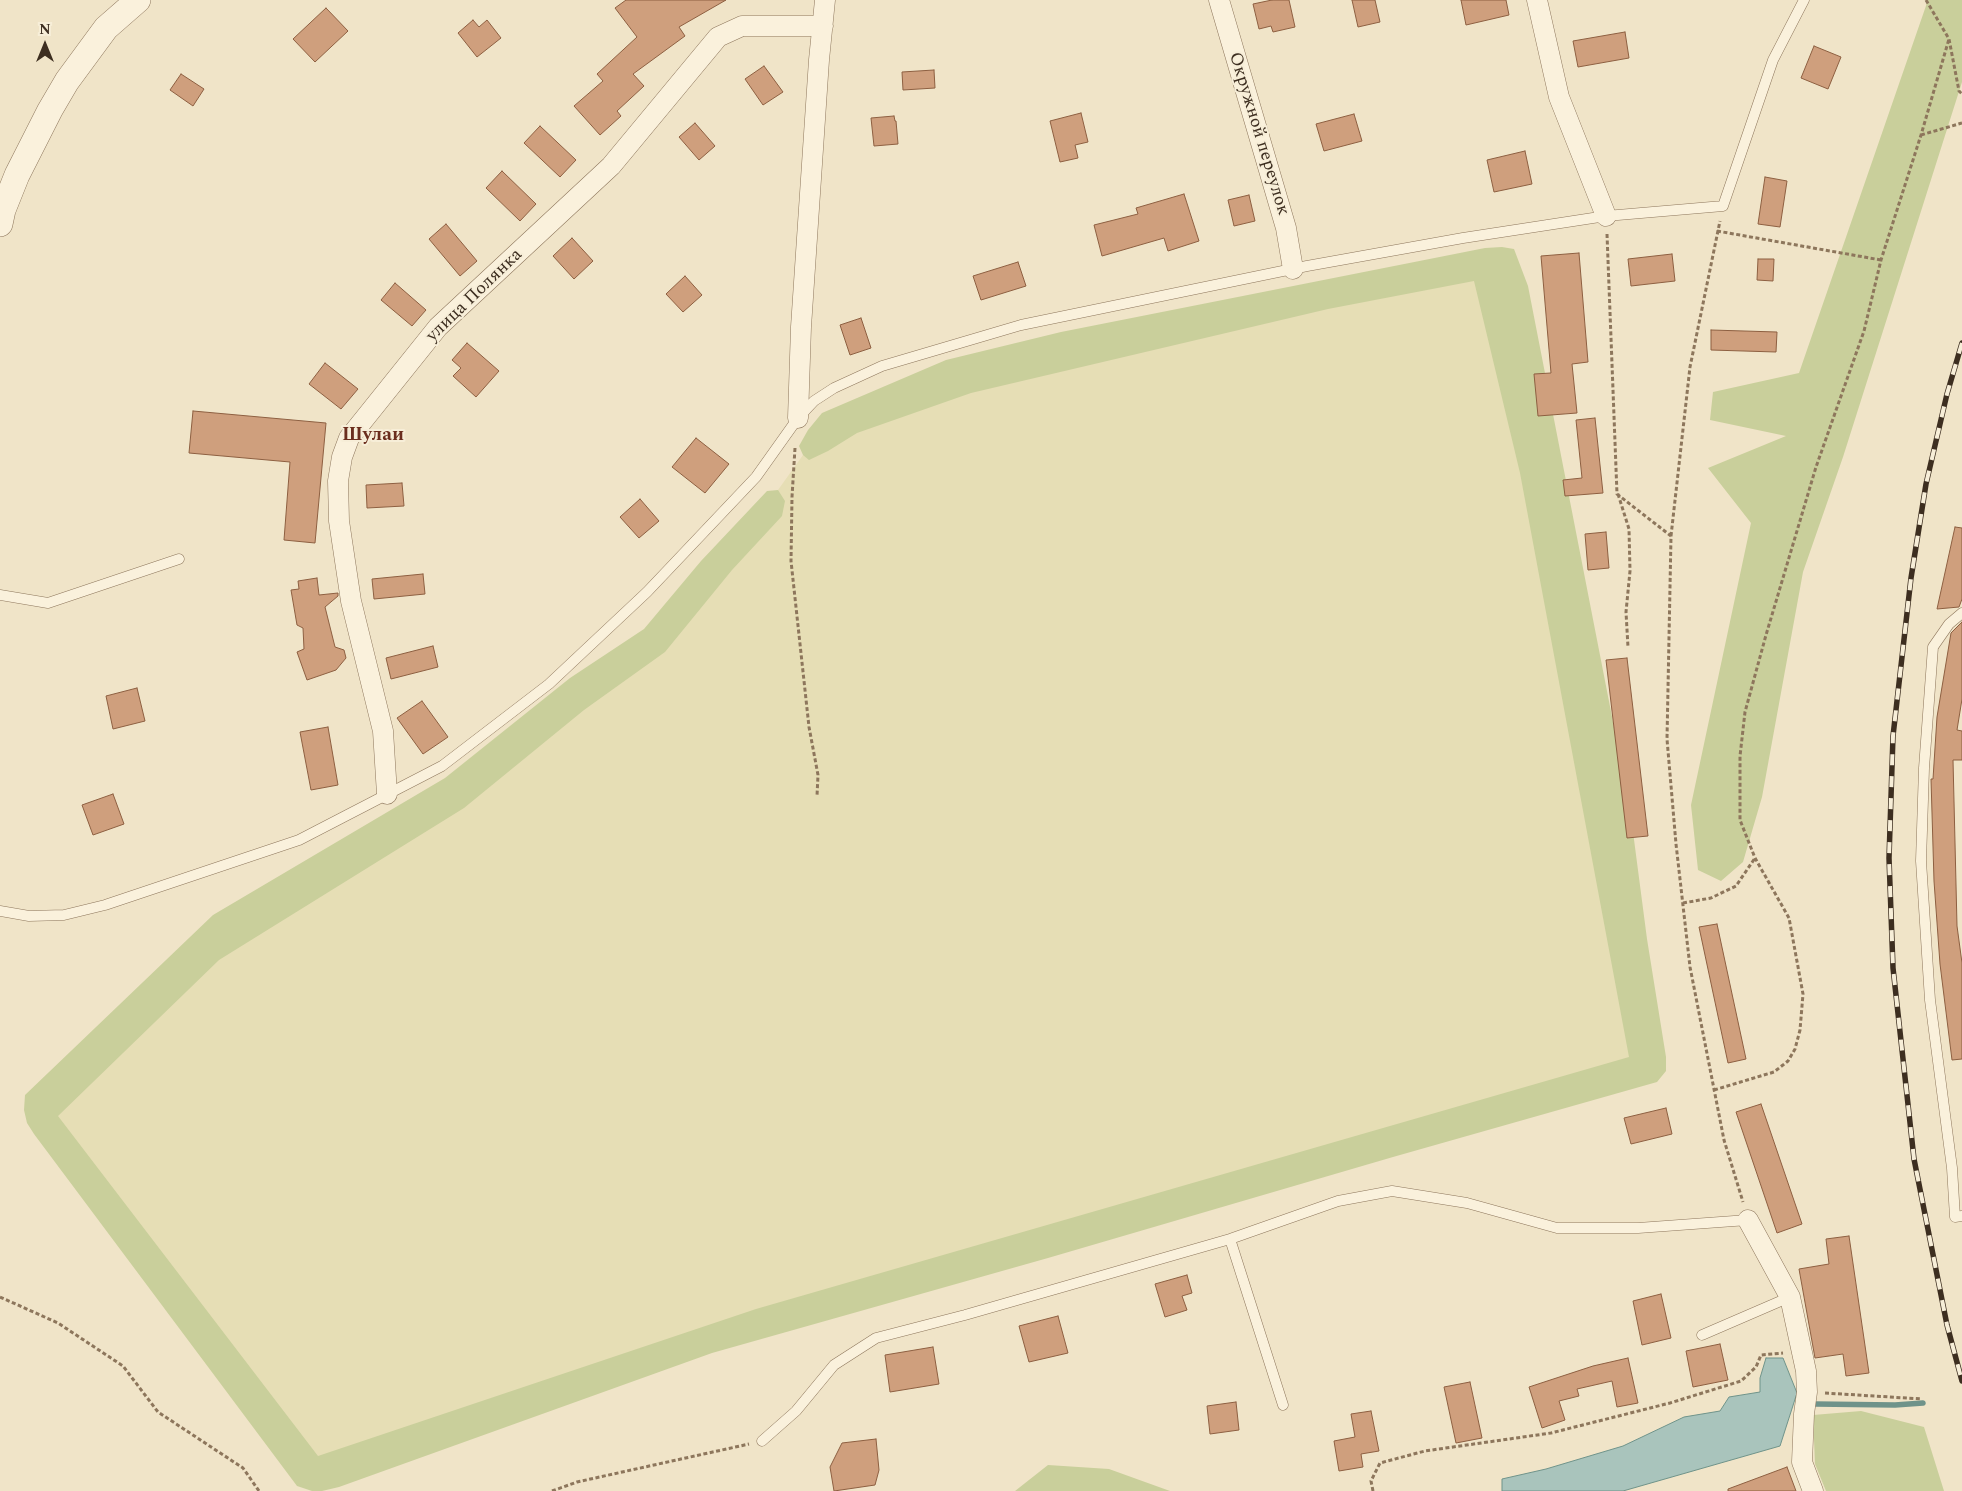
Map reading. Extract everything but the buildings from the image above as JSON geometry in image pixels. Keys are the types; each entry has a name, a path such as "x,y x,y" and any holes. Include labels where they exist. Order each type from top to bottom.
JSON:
{"street":[{"path":"0,224 3,210 17,176 33,140 54,102 106,28 138,0"},
{"path":"798,418 802,317 818,69 825,0"},
{"name":"Окружной переулок","path":"1219,0 1286,228 1293,269"},
{"path":"1537,0 1559,97 1606,216"},
{"name":"улица Полянка","path":"387,794 383,731 351,601 338,521 338,481 342,457 349,438 438,327 612,166 718,38 742,26 823,26"},
{"path":"1748,1220 1790,1297 1804,1356 1807,1392 1802,1462 1813,1491"}],"lane":[{"path":"0,911 29,916 64,915 105,905 299,840 442,766 549,684 648,592 756,477 798,418 814,401 834,388 882,366 1021,325 1293,269 1463,238 1606,216 1723,206 1774,60 1804,0"},
{"path":"0,595 48,603 179,559"},
{"path":"1962,614 1948,624 1933,647 1924,768 1921,861 1930,1000 1952,1168 1955,1217 1962,1216"},
{"path":"762,1441 796,1412 834,1365 876,1338 965,1315 1230,1239 1338,1201 1392,1191 1467,1203 1557,1228 1638,1228 1748,1220"},
{"path":"1230,1239 1283,1405"},
{"path":"1702,1335 1790,1297"}],"path":[{"path":"1926,0 1949,39 1958,92 1962,94"},
{"path":"1714,1090 1774,1072 1788,1060 1795,1049 1800,1030 1803,994 1789,918 1755,858 1740,820 1740,756 1745,712 1766,635 1814,477 1864,330 1881,260 1949,39"},
{"path":"1921,135 1962,123"},
{"path":"1723,206 1690,367 1671,536 1668,739 1690,967 1724,1140 1748,1220"},
{"path":"1606,216 1617,494 1629,529 1630,570 1626,612 1628,647"},
{"path":"1718,231 1881,260"},
{"path":"798,418 792,498 791,561 809,727 818,775 817,796"},
{"path":"1617,494 1671,536"},
{"path":"1683,903 1711,898 1736,886 1755,858"},
{"path":"0,1297 58,1323 123,1366 158,1412 243,1468 259,1491"},
{"path":"1373,1491 1371,1481 1380,1462 1425,1451 1551,1433 1670,1403 1741,1381 1756,1367 1761,1355 1790,1353 1804,1356"},
{"path":"1807,1392 1922,1399"},
{"path":"552,1491 577,1482 762,1441"}],"shaded area":[{"path":"1484,263 1649,1070 757,1323 310,1476 35,1111 194,954 647,642 768,504 803,455 837,424"}],"green space":[{"path":"1928,0 1962,0 1962,82 1843,457 1803,572 1762,797 1743,862 1721,881 1698,870 1691,805 1751,523 1708,468 1786,436 1710,420 1713,392 1799,373"},
{"path":"1502,247 1514,249 1528,286 1630,809 1647,939 1666,1057 1666,1071 1657,1082 712,1353 339,1487 312,1491 297,1486 34,1134 27,1123 24,1110 25,1095 213,915 445,778 570,678 644,629 701,561 767,491 778,490 785,501 782,516 732,570 665,652 584,710 464,808 219,960 58,1116 318,1456 756,1309 1629,1057 1520,473 1474,281 1328,309 971,393 857,433 809,460 803,455 799,446 808,430 822,413 946,360 1061,332 1485,248"},
{"path":"1861,1411 1924,1427 1944,1491 1826,1491 1815,1464 1813,1415"},
{"path":"1048,1465 1109,1469 1170,1491 1015,1491"}],"water":[{"path":"1766,1358 1783,1358 1797,1393 1780,1446 1623,1491 1502,1491 1502,1479 1546,1469 1623,1446 1684,1417 1720,1411 1729,1397 1760,1392 1760,1378"}],"waterway":[{"path":"1815,1404 1895,1405 1923,1403"}],"railway":[{"path":"1962,343 1947,394 1926,484 1911,578 1893,736 1889,858 1893,968 1914,1159 1947,1325 1962,1381"}],"district":[{"name":"Шулаи","path":"373,436"}]}
